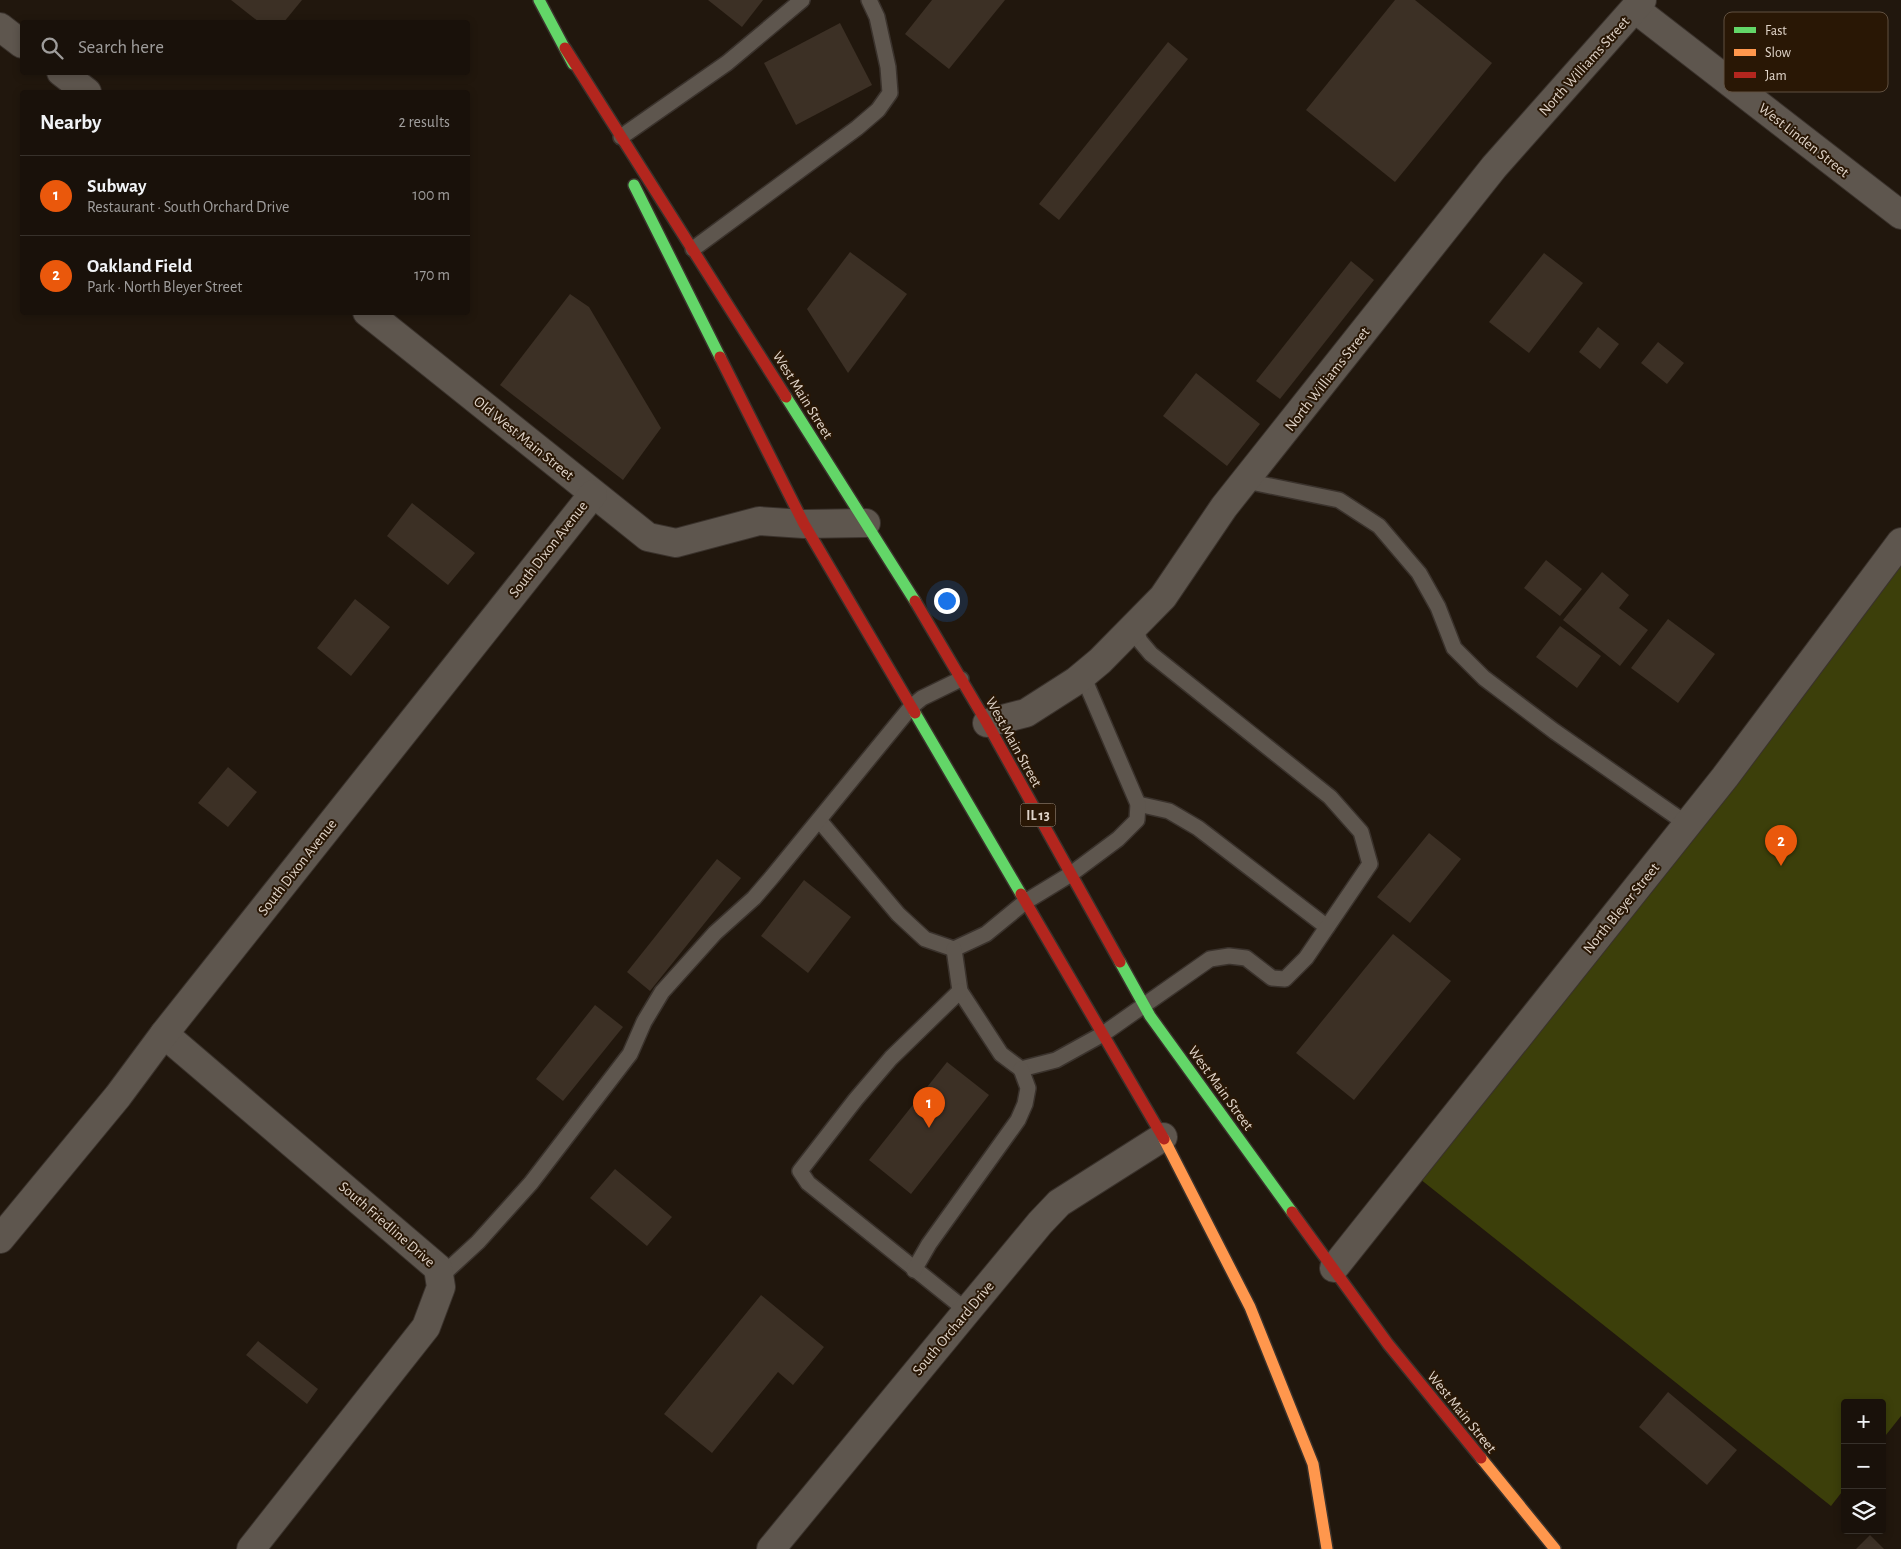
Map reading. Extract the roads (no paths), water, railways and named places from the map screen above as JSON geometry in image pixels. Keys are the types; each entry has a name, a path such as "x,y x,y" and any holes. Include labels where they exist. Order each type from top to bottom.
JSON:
{"highway":[{"name":"West Main Street","path":"540,0 566,48 618,154"},
{"name":"West Main Street","path":"566,48 866,523 961,679 1150,1016 1388,1344 1556,1549"},
{"path":"627,172 804,524 1163,1138 1250,1307 1313,1464 1327,1549"}],"street":[{"name":"West Linden Street","path":"1638,4 1724,73"},
{"name":"North Williams Street","path":"987,723 1026,713 1083,676 1163,597 1224,507 1494,167 1638,4"},
{"path":"0,26 20,42"},
{"path":"65,75 84,90"},
{"name":"West Linden Street","path":"1748,92 1901,215"},
{"name":"Old West Main Street","path":"371,315 648,537 676,543 759,521 804,524 866,523"},
{"name":"South Dixon Avenue","path":"0,1239 118,1096 164,1034 593,494"},
{"name":"North Bleyer Street","path":"1334,1268 1687,824 1901,542"},
{"name":"South Friedline Drive","path":"164,1034 438,1268 440,1277 441,1287 426,1327 252,1549"},
{"name":"South Orchard Drive","path":"771,1549 1040,1223 1059,1203 1163,1138"}],"lane":[{"path":"621,136 727,63 802,0"},
{"path":"693,249 857,128 878,110 890,93 888,67 877,17 869,0"},
{"path":"1246,481 1339,500 1379,526 1419,573 1438,607 1454,648 1484,678 1554,731 1687,824"},
{"path":"1021,1069 1056,1060 1103,1034 1210,959 1229,956 1246,958 1272,978 1285,979 1306,958 1370,864 1361,832 1330,797 1152,654 1140,641 1134,626"},
{"path":"819,820 898,914 925,939 954,949 986,934 1026,902 1071,874 1118,839 1137,820 1138,804 1083,676"},
{"path":"440,1277 478,1242 531,1183 630,1054 644,1022 662,992 715,933 766,884 911,707 922,698 961,679"},
{"path":"1138,804 1168,811 1198,828 1327,927"},
{"path":"914,1270 929,1244 1018,1120 1025,1104 1028,1088 1021,1069 1001,1054 960,991 954,949"},
{"path":"960,991 891,1058 856,1099 800,1171 808,1183 967,1311"}],"place":[{"name":"Oakland Field","path":"1781,866"},
{"name":"Subway","path":"929,1128"}]}
